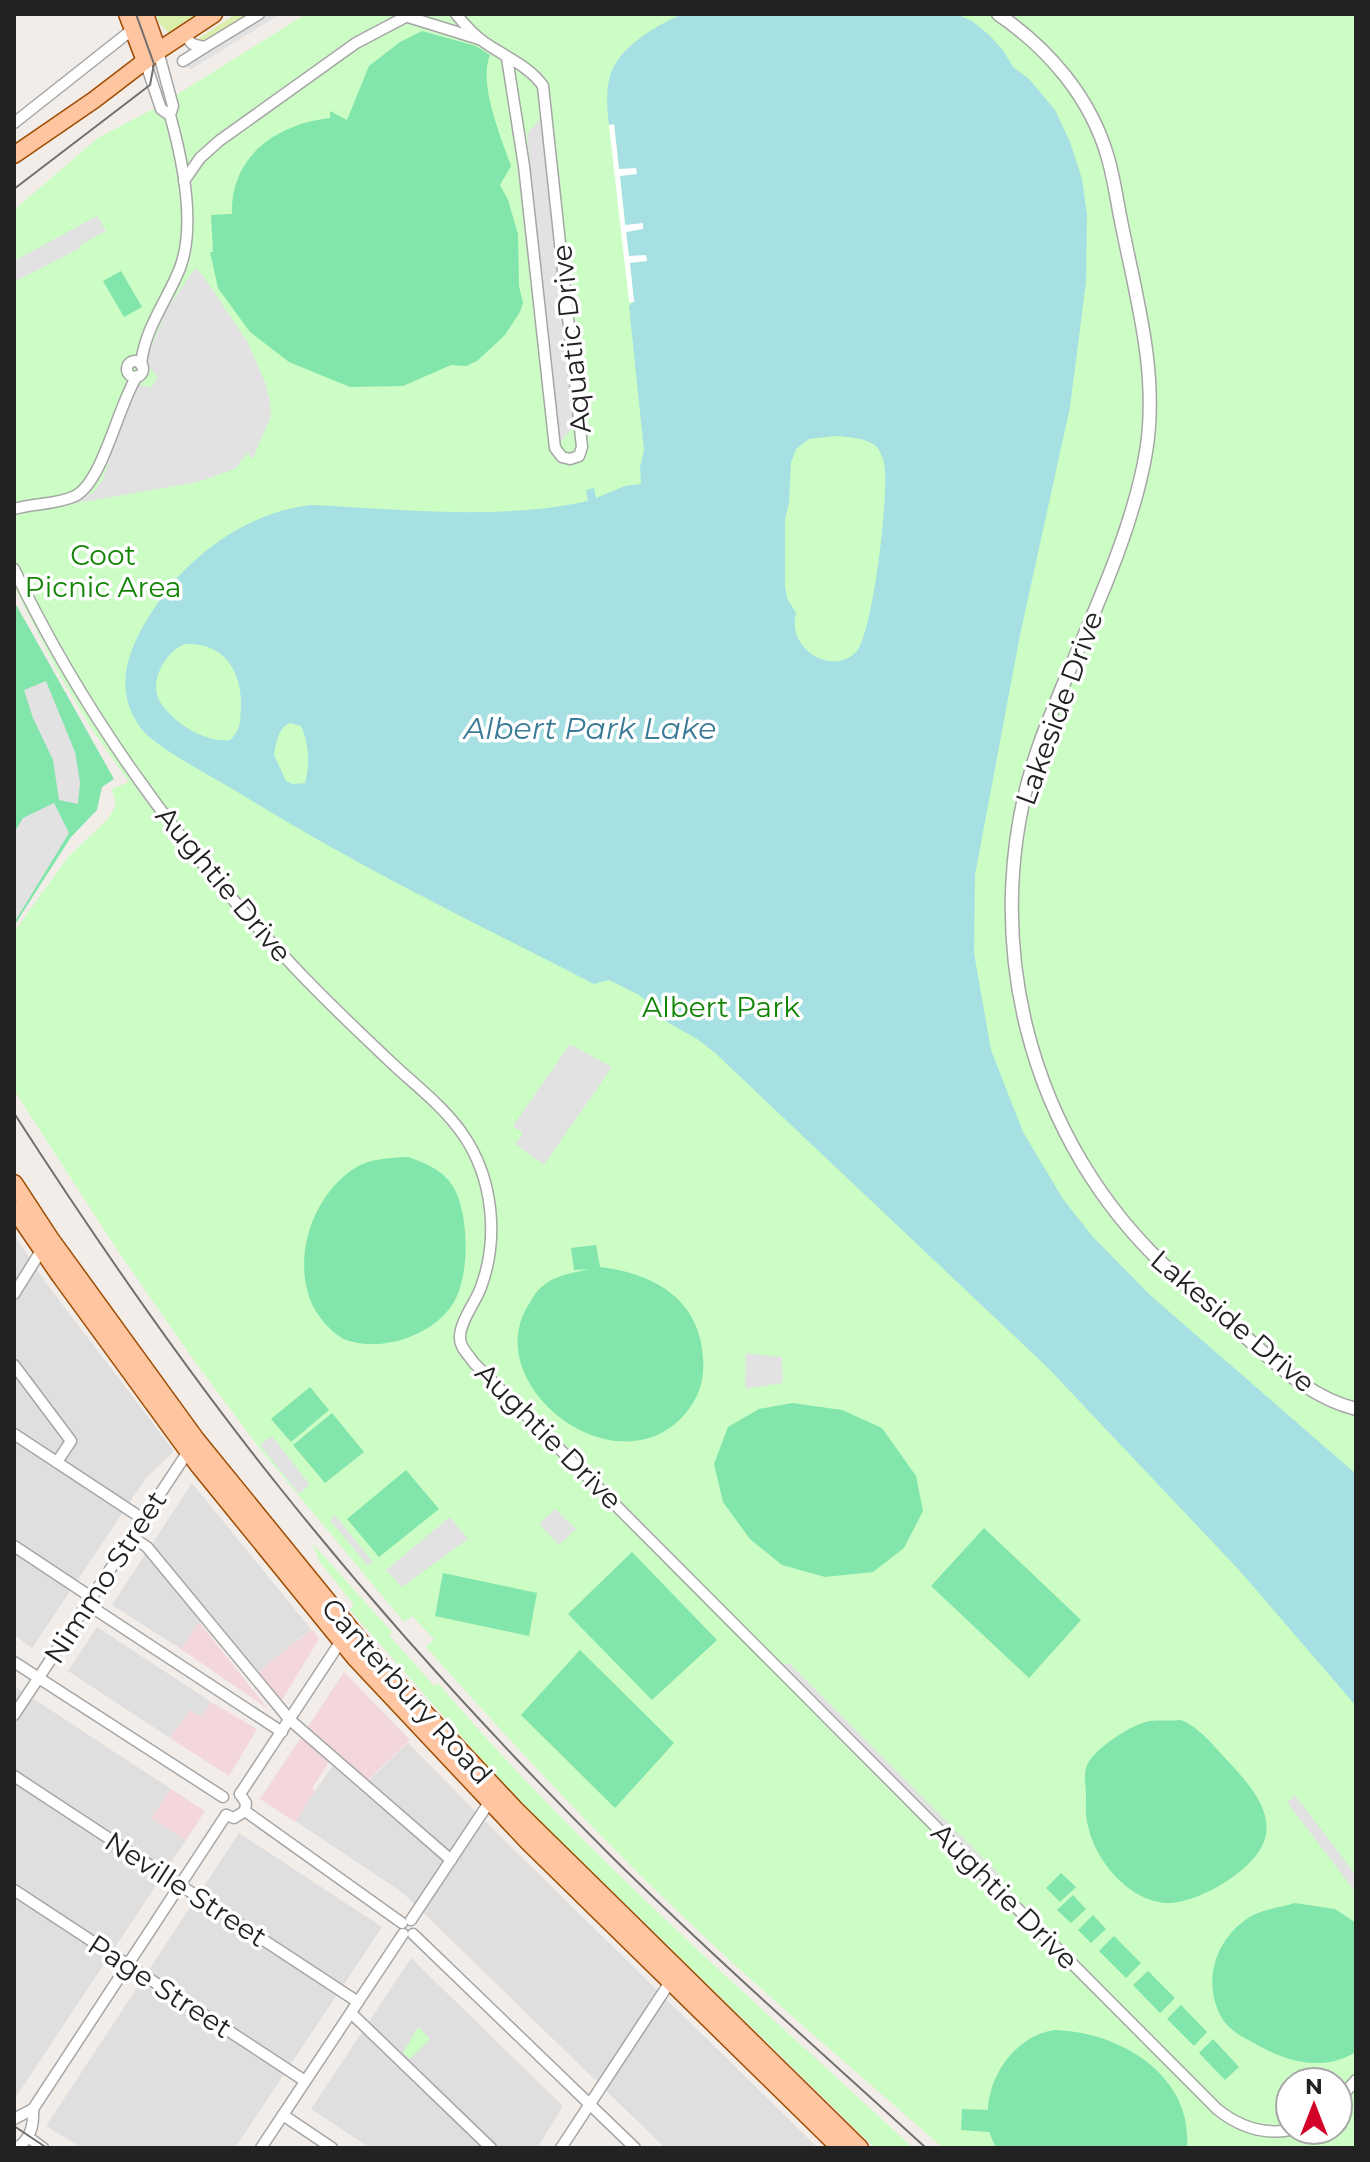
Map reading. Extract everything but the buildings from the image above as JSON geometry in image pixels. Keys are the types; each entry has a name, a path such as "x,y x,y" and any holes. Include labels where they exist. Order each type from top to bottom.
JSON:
{"main road":[{"path":"145,14 151,56"},
{"path":"14,155 214,14"},
{"path":"130,22 151,56"},
{"name":"Canterbury Road","path":"14,1183 46,1244"},
{"name":"Canterbury Road","path":"14,1209 46,1244 192,1446 341,1641 840,2148"},
{"name":"Canterbury Road","path":"192,1446 493,1796"},
{"name":"Canterbury Road","path":"674,1976 860,2148"}],"street":[{"path":"183,61 259,14"},
{"name":"Aquatic Drive","path":"456,14 481,40 539,80 543,86 582,447 579,456 573,458 562,457 555,448 524,166 507,58"},
{"name":"Lakeside Drive","path":"998,14 1034,41 1068,78 1087,108 1103,143 1113,175 1149,380 1147,441 1133,503 1115,557 1040,743 1018,820 1011,920 1015,972 1026,1031 1041,1079 1062,1127 1093,1180 1126,1226 1164,1265 1299,1383 1333,1402 1356,1409"},
{"path":"184,181 213,146 356,43 408,15"},
{"name":"Aquatic Drive","path":"408,15 481,40"},
{"path":"14,123 130,22"},
{"path":"184,34 192,44 205,47"},
{"path":"151,56 161,109 170,115"},
{"path":"14,509 65,499 77,495 87,486 97,469 143,346 182,262 186,240 184,181 170,115 173,106 151,56"},
{"name":"Aughtie Drive","path":"14,569 105,730 170,823 236,904 293,967 456,1125 473,1151 486,1183 491,1233 481,1288 460,1335 461,1344 474,1363 1217,2109 1234,2122 1258,2130 1274,2130"},
{"path":"14,1294 46,1244"},
{"path":"14,1365 71,1441 57,1462"},
{"path":"14,1434 143,1519"},
{"name":"Nimmo Street","path":"14,1715 192,1446"},
{"path":"131,1536 147,1547 290,1720 451,1860"},
{"path":"14,1546 89,1601 282,1732"},
{"path":"240,1794 341,1641"},
{"path":"14,1662 223,1797"},
{"name":"Neville Street","path":"14,1776 358,2002"},
{"path":"223,1797 233,1792 240,1794 246,1803 245,1811"},
{"path":"261,2148 493,1796"},
{"path":"223,1797 221,1809 226,1815 234,1818 245,1811"},
{"path":"245,1811 407,1928 635,2148"},
{"path":"16,2147 28,2137 33,2109 226,1815"},
{"name":"Page Street","path":"14,1890 305,2081"},
{"path":"561,2148 674,1976"},
{"path":"351,2013 491,2148"},
{"path":"17,2118 33,2109"},
{"path":"283,2115 332,2148"},
{"path":"17,2118 29,2121 31,2126"},
{"path":"28,2137 43,2148"}],"shaded area":[{"path":"266,14 280,14 190,70 186,64"},
{"path":"543,115 576,423 559,444 527,134"},
{"path":"97,216 106,231 79,246 79,249 14,282 14,261"},
{"path":"195,268 248,343 265,382 271,416 254,456 252,459 248,453 235,469 198,482 72,504 94,492 103,479 121,422 139,384 151,388 157,377 145,362 167,309"},
{"path":"46,681 75,752 80,782 78,804 59,800 53,760 33,718 24,690"},
{"path":"54,803 69,833 14,923 14,833 23,818"},
{"path":"570,1044 612,1067 544,1165 515,1144 523,1133 513,1126"},
{"path":"14,1234 46,1283 174,1451 146,1478 32,1648 14,1635"},
{"path":"746,1353 782,1357 783,1383 745,1389"},
{"path":"272,1436 310,1485 299,1494 260,1445"},
{"path":"192,1483 311,1629 258,1672 208,1611 181,1649 112,1605"},
{"path":"555,1509 576,1529 559,1545 539,1524"},
{"path":"335,1515 373,1562 368,1566 330,1520"},
{"path":"450,1517 468,1539 402,1587 386,1570"},
{"path":"199,1622 268,1709 181,1649"},
{"path":"97,1627 211,1702 201,1717 190,1710 170,1738 68,1671"},
{"path":"312,1629 319,1639 281,1701 258,1672"},
{"path":"789,1663 1003,1878 996,1881 781,1665"},
{"path":"344,1672 410,1740 366,1782 306,1730"},
{"path":"14,1686 171,1789 151,1818 186,1840 14,2100"},
{"path":"211,1702 257,1729 229,1776 170,1738 190,1710 201,1717"},
{"path":"300,1739 329,1762 295,1822 260,1799"},
{"path":"408,1743 818,2148 665,2148 403,1893 295,1821 333,1765 361,1788"},
{"path":"171,1789 205,1811 186,1840 151,1818"},
{"path":"1295,1795 1356,1875 1356,1893 1287,1802"},
{"path":"239,1833 382,1927 235,2148 82,2148 46,2126"},
{"path":"411,1958 563,2106 537,2148 370,2148 311,2109"}],"green space":[{"path":"156,14 199,14 169,33 159,23"},
{"path":"236,14 249,14 207,42 193,42"},
{"name":"Albert Park","path":"306,14 1356,14 1356,2148 943,2148 765,1992 634,1869 426,1647 434,1639 412,1616 404,1622 260,1449 188,1352 114,1245 14,1090 14,932 68,857 108,819 116,805 112,789 129,782 91,728 55,667 14,586 14,210 98,138 157,107"},
{"path":"422,31 476,46 490,55 487,67 489,95 511,166 500,185 518,234 519,286 523,303 505,335 477,361 466,366 451,365 403,386 350,387 289,362 250,332 218,288 210,252 213,252 211,215 232,214 233,193 239,175 260,146 292,127 330,118 330,111 347,120 369,66 400,42"},
{"path":"121,271 142,307 124,317 103,281"},
{"path":"14,601 114,779 102,787 97,810 71,837 14,926"},
{"path":"408,1157 441,1173 457,1194 466,1243 463,1278 452,1305 443,1316 419,1333 377,1344 349,1341 324,1323 307,1290 304,1270 309,1230 327,1195 355,1168 374,1160"},
{"path":"596,1245 600,1267 638,1275 670,1293 683,1305 700,1337 703,1366 697,1395 685,1414 656,1435 624,1441 592,1435 562,1419 537,1395 522,1366 518,1335 532,1299 554,1279 589,1269 574,1270 571,1248"},
{"path":"310,1387 329,1410 291,1442 271,1419"},
{"path":"792,1403 842,1410 882,1428 916,1476 923,1511 904,1548 873,1572 825,1577 782,1565 750,1539 723,1502 714,1464 728,1427 759,1409"},
{"path":"332,1413 364,1452 325,1483 293,1445"},
{"path":"406,1470 439,1509 379,1557 347,1519"},
{"path":"984,1528 1081,1620 1029,1678 931,1586"},
{"path":"312,1543 392,1632 389,1635 434,1686 438,1683 608,1865 913,2148 875,2148 541,1822 490,1769 350,1610 354,1605 320,1562"},
{"path":"632,1552 717,1640 652,1700 568,1614"},
{"path":"443,1573 537,1593 529,1636 435,1616"},
{"path":"580,1650 674,1743 615,1808 521,1715"},
{"path":"1181,1720 1205,1737 1253,1792 1262,1807 1266,1837 1247,1866 1227,1881 1181,1902 1165,1903 1151,1900 1126,1886 1098,1852 1086,1818 1085,1773 1095,1754 1126,1731 1150,1721"},
{"path":"1061,1873 1076,1887 1060,1902 1046,1888"},
{"path":"1073,1895 1086,1909 1071,1923 1057,1910"},
{"path":"1295,1903 1335,1909 1356,1923 1356,2052 1330,2062 1303,2062 1265,2049 1229,2027 1216,2005 1213,1976 1221,1947 1229,1935 1253,1915"},
{"path":"1093,1915 1106,1929 1091,1943 1078,1930"},
{"path":"1114,1936 1141,1963 1126,1978 1099,1951"},
{"path":"1148,1971 1175,1998 1160,2013 1133,1985"},
{"path":"1181,2005 1207,2032 1194,2046 1167,2019"},
{"path":"418,2027 430,2039 410,2059 403,2053"},
{"path":"1055,2030 1104,2039 1148,2062 1165,2079 1178,2099 1186,2122 1187,2148 996,2148 989,2132 961,2130 962,2109 988,2110 1000,2070 1017,2048 1041,2033"},
{"path":"1213,2039 1239,2067 1225,2080 1199,2053"}],"water":[{"name":"Albert Park Lake","path":"682,14 956,14 972,21 988,34 1013,67 1029,79 1055,110 1070,142 1082,179 1087,215 1086,282 1070,407 1020,635 975,875 974,953 991,1050 1023,1132 1063,1199 1093,1237 1150,1295 1356,1474 1356,1706 1239,1570 1048,1368 714,1052 660,1018 660,1011 639,995 609,980 594,984 415,893 284,820 159,744 143,731 131,711 125,683 130,655 157,604 204,552 266,516 311,505 450,512 520,511 588,501 586,490 594,488 596,498 625,486 641,484 640,466 644,451 629,306 634,301 614,125 609,125 608,120 607,91 619,58 638,40","holes":["836,436 863,440 877,447 884,461 885,478 879,560 869,617 857,651 847,659 836,661 824,660 804,648 798,638 796,613 787,598 785,585 785,519 791,463 796,449 809,439","185,644 210,648 220,653 234,670 240,693 241,716 230,740 210,738 190,730 160,702 156,685 158,676 166,660","290,723 301,726 304,733 308,754 305,783 286,781 274,755 283,728"]}],"pier":[{"path":"614,124 619,169 636,168 637,174 620,176 625,225 643,223 643,229 626,232 629,256 646,255 647,261 630,263 634,302 629,302 609,125"}],"tram line":[{"path":"14,189 150,85 154,64 136,14"},
{"path":"14,1113 109,1257 244,1443 399,1630 524,1767 610,1855 727,1967 926,2148"},
{"path":"14,2126 47,2148"}],"park label":[{"name":"Coot Picnic Area","path":"103,571"}]}
